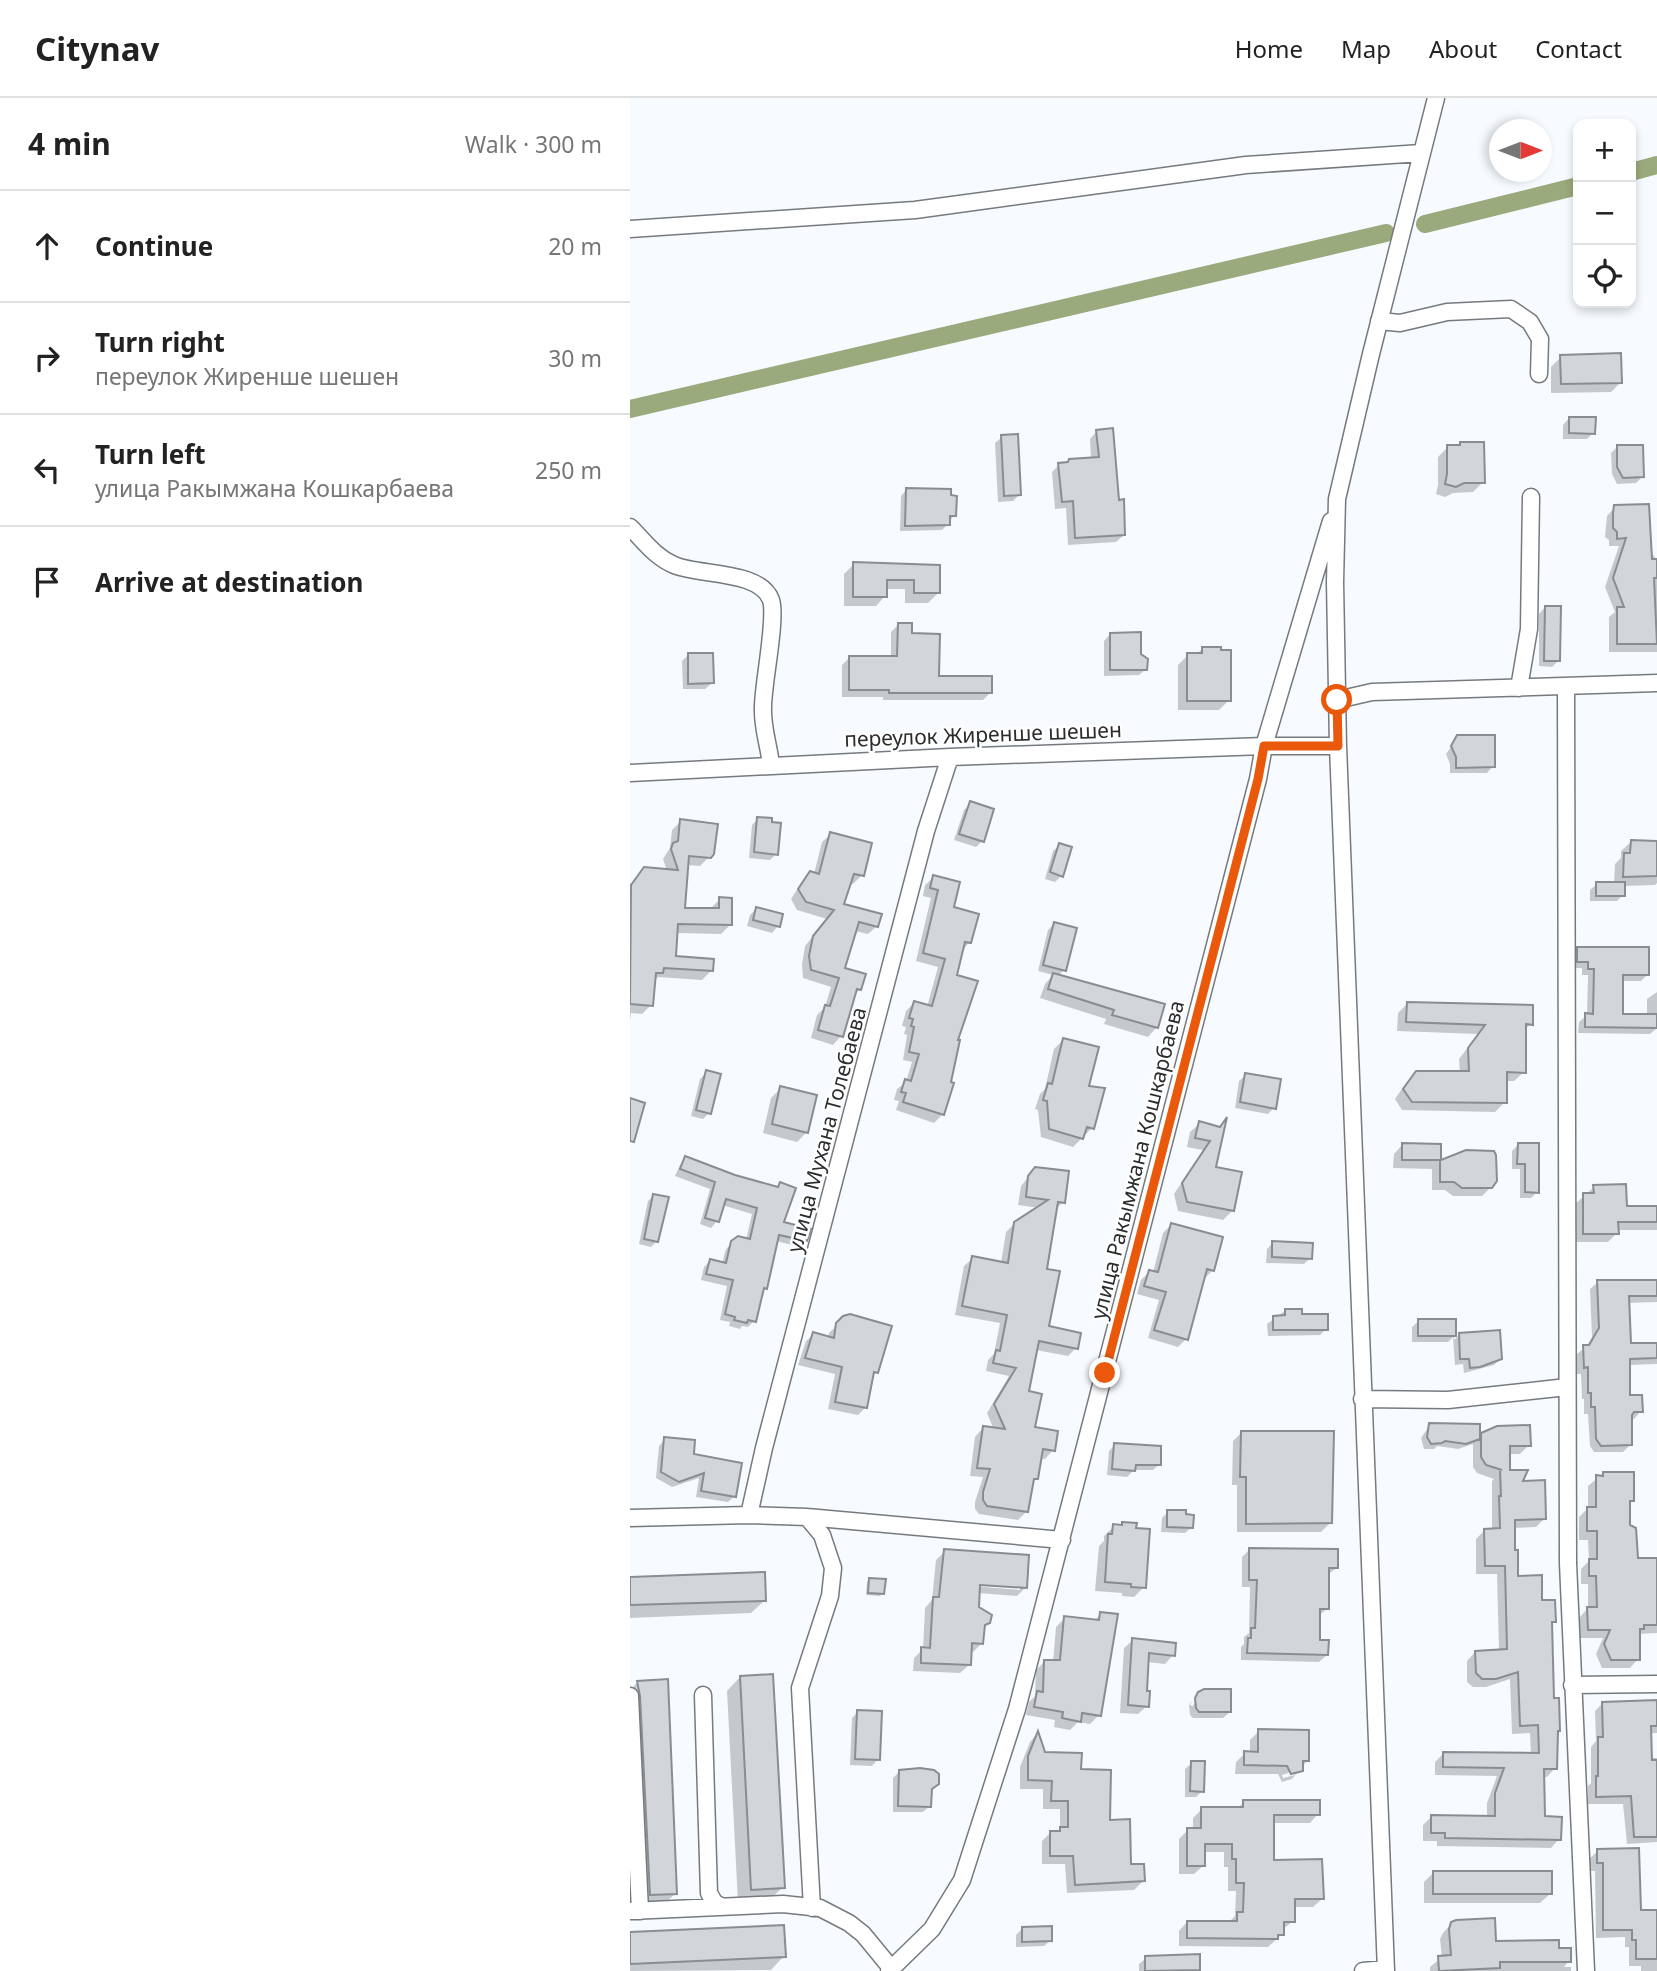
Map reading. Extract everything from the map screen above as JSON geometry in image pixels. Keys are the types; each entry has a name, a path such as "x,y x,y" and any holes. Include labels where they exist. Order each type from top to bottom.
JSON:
{"street":[{"path":"1363,1971 1386,1970 1338,746 1335,582 1337,499 1436,98"},
{"path":"630,229 915,210 1246,165 1421,153"},
{"path":"1379,321 1400,323 1447,312 1511,309 1530,322 1540,339 1539,374"},
{"path":"1518,688 1529,629 1531,497"},
{"name":"улица Ракымжана Кошкарбаева","path":"890,1969 932,1929 962,1880 1017,1709 1258,779 1264,746 1337,499"},
{"path":"630,527 658,557 693,572 742,577 762,590 771,600 763,705 763,732 771,765"},
{"path":"1337,700 1372,692 1657,683"},
{"path":"1566,686 1568,1563 1586,1971"},
{"name":"переулок Жиренше шешен","path":"630,773 950,757 1338,746"},
{"name":"улица Мухана Толебаева","path":"749,1515 764,1448 926,831 950,757"},
{"path":"1362,1399 1448,1400 1567,1387"},
{"path":"630,1518 749,1515 807,1517 1062,1540"},
{"path":"807,1517 822,1535 833,1568 830,1595 800,1688 812,1908"},
{"path":"1572,1685 1657,1684"},
{"path":"703,1695 709,1893 714,1902 722,1907"},
{"path":"630,1696 635,1911 782,1904 820,1908 849,1923 863,1934 890,1969"}],"building":[{"path":"1621,353 1622,383 1561,384 1560,355"},
{"path":"1569,417 1596,417 1595,434 1569,433"},
{"path":"1113,428 1119,500 1124,499 1125,535 1075,538 1073,501 1062,502 1058,463 1068,462 1069,459 1099,457 1096,430"},
{"path":"1018,434 1021,495 1004,496 1001,435"},
{"path":"1460,442 1484,442 1485,483 1464,483 1456,487 1445,484 1447,445 1460,445"},
{"path":"1617,445 1643,445 1644,477 1623,478 1617,467"},
{"path":"906,488 951,489 951,495 957,496 956,516 950,516 950,525 905,526"},
{"path":"1649,504 1652,559 1657,559 1657,578 1654,578 1657,644 1617,644 1617,607 1624,607 1613,578 1626,538 1617,539 1617,532 1613,528 1614,505"},
{"path":"853,562 940,565 940,593 914,593 914,580 887,580 887,597 853,597"},
{"path":"1545,606 1561,606 1560,661 1544,661"},
{"path":"898,623 912,623 912,633 940,634 939,676 992,676 992,693 889,693 889,690 849,690 849,656 897,656"},
{"path":"1141,632 1141,654 1148,659 1147,670 1110,670 1110,633"},
{"path":"1202,647 1231,650 1231,701 1187,701 1187,653 1202,653"},
{"path":"688,653 713,653 714,683 688,684"},
{"path":"1457,735 1495,735 1495,767 1456,768 1456,757 1451,746"},
{"path":"970,801 994,809 984,842 959,834"},
{"path":"757,817 772,818 772,822 781,823 778,855 754,852"},
{"path":"680,819 718,824 714,854 711,858 689,856 685,908 719,908 719,897 732,898 732,925 678,924 676,956 714,959 713,971 664,968 663,973 656,973 653,1006 630,1004 631,885 644,867 678,870 671,849 673,843 678,841"},
{"path":"830,832 872,843 864,876 854,874 844,904 882,914 878,927 859,922 845,968 866,974 861,990 857,989 843,1037 818,1030 825,1005 830,1006 839,978 811,970 809,956 813,936 834,910 806,902 798,889 810,871 819,874"},
{"path":"1631,840 1657,841 1657,876 1623,877 1624,853 1630,853"},
{"path":"1059,843 1072,847 1063,877 1050,872"},
{"path":"933,875 960,882 954,907 979,914 971,943 965,942 957,975 978,981 958,1040 951,1082 954,1083 944,1115 903,1102 906,1093 901,1092 905,1079 911,1081 919,1054 909,1052 914,1027 911,1026 913,1019 909,1018 914,1001 932,1006 945,959 923,953 938,890 930,888"},
{"path":"1596,882 1625,882 1625,896 1596,896"},
{"path":"756,907 783,914 780,927 753,920"},
{"path":"1054,922 1077,928 1066,971 1043,965"},
{"path":"1577,947 1649,947 1649,975 1623,975 1623,1014 1657,1014 1657,1028 1585,1027 1585,1013 1593,1014 1594,969 1588,969 1588,962 1577,962"},
{"path":"1053,973 1165,1004 1158,1028 1112,1015 1114,1010 1048,989"},
{"path":"1407,1002 1533,1005 1533,1025 1526,1024 1526,1073 1507,1072 1507,1103 1412,1102 1403,1089 1416,1071 1469,1071 1468,1048 1485,1025 1406,1022"},
{"path":"1063,1038 1099,1047 1089,1086 1105,1088 1094,1129 1087,1127 1083,1139 1049,1129 1047,1101 1043,1100 1048,1083 1052,1084"},
{"path":"706,1070 721,1074 711,1114 696,1110"},
{"path":"1245,1073 1281,1079 1276,1109 1240,1102"},
{"path":"780,1086 817,1095 808,1133 772,1124"},
{"path":"630,1098 645,1103 634,1142 630,1141"},
{"path":"1227,1117 1216,1167 1242,1172 1234,1211 1187,1202 1182,1183 1210,1141 1195,1138 1199,1121 1220,1127"},
{"path":"1402,1143 1441,1144 1441,1160 1466,1150 1494,1151 1497,1181 1492,1188 1462,1188 1454,1182 1440,1182 1440,1160 1402,1160"},
{"path":"1518,1143 1539,1143 1539,1193 1525,1192 1525,1164 1517,1164"},
{"path":"685,1156 735,1175 778,1187 780,1182 796,1188 784,1222 811,1229 807,1241 779,1235 767,1289 764,1288 756,1322 734,1320 735,1317 725,1314 733,1280 706,1274 710,1259 726,1263 731,1241 738,1236 750,1239 757,1208 726,1199 719,1222 705,1218 715,1182 680,1169"},
{"path":"1035,1167 1069,1171 1065,1203 1058,1202 1047,1269 1060,1271 1049,1326 1081,1333 1078,1349 1039,1341 1029,1391 1042,1394 1035,1427 1058,1431 1055,1451 1043,1449 1028,1512 987,1506 983,1500 983,1492 990,1469 977,1468 983,1426 1005,1429 994,1404 1016,1368 993,1363 996,1350 1000,1351 1007,1315 962,1306 972,1256 1008,1263 1014,1222 1048,1200 1026,1197 1028,1176"},
{"path":"1626,1184 1627,1206 1657,1206 1657,1222 1618,1222 1619,1234 1583,1234 1583,1193 1594,1193 1593,1185"},
{"path":"653,1194 669,1197 658,1242 644,1239"},
{"path":"1171,1223 1223,1237 1214,1271 1207,1269 1188,1340 1154,1330 1166,1292 1144,1286 1149,1270 1158,1272"},
{"path":"1272,1241 1313,1243 1312,1259 1272,1257"},
{"path":"1597,1280 1657,1280 1657,1296 1629,1296 1631,1343 1657,1343 1657,1358 1630,1359 1630,1395 1642,1395 1643,1412 1634,1412 1632,1415 1632,1445 1601,1446 1596,1439 1595,1407 1591,1407 1591,1393 1588,1393 1588,1367 1584,1368 1583,1345 1589,1345 1599,1328"},
{"path":"1285,1309 1302,1309 1302,1314 1328,1314 1328,1330 1273,1330 1273,1316 1285,1315"},
{"path":"850,1314 892,1326 878,1373 874,1372 867,1408 835,1402 842,1367 805,1358 813,1332 834,1338 836,1323 843,1316"},
{"path":"1418,1319 1456,1319 1456,1336 1418,1336"},
{"path":"1500,1330 1502,1359 1470,1368 1469,1359 1460,1359 1459,1333"},
{"path":"1429,1423 1480,1424 1480,1439 1466,1444 1445,1441 1431,1444 1427,1437"},
{"path":"1530,1425 1531,1446 1510,1446 1510,1470 1528,1470 1523,1481 1545,1480 1546,1519 1515,1520 1515,1550 1518,1550 1518,1576 1542,1575 1542,1600 1555,1600 1556,1622 1552,1622 1554,1698 1559,1698 1560,1731 1557,1769 1544,1769 1545,1816 1562,1817 1561,1840 1445,1838 1445,1833 1431,1833 1431,1815 1495,1816 1495,1793 1504,1768 1443,1767 1443,1752 1539,1753 1538,1725 1520,1726 1518,1672 1496,1679 1482,1679 1476,1673 1475,1651 1507,1649 1505,1566 1485,1566 1484,1529 1500,1528 1499,1496 1502,1470 1486,1465 1481,1457 1481,1433 1497,1426"},
{"path":"1241,1431 1334,1431 1332,1523 1246,1524 1246,1477 1240,1477"},
{"path":"664,1437 695,1440 694,1454 742,1463 736,1497 701,1491 704,1473 679,1482 661,1472"},
{"path":"1114,1443 1161,1446 1161,1465 1136,1465 1135,1471 1112,1469"},
{"path":"1603,1472 1634,1472 1634,1501 1630,1501 1630,1525 1636,1528 1638,1558 1657,1558 1657,1625 1644,1625 1644,1629 1640,1629 1640,1660 1611,1660 1604,1644 1610,1630 1588,1630 1587,1607 1597,1607 1596,1576 1589,1576 1589,1559 1597,1559 1597,1531 1587,1531 1587,1507 1596,1507 1596,1475 1603,1476"},
{"path":"1167,1510 1186,1510 1186,1514 1194,1515 1193,1528 1167,1527"},
{"path":"1122,1522 1137,1523 1136,1528 1150,1529 1146,1588 1105,1582 1108,1534 1112,1534 1113,1524 1122,1525"},
{"path":"1249,1548 1338,1549 1338,1568 1329,1568 1329,1609 1320,1609 1320,1640 1329,1640 1328,1655 1247,1653 1251,1628 1255,1628 1257,1580 1249,1580"},
{"path":"944,1549 1029,1555 1027,1588 980,1585 979,1607 992,1615 990,1623 985,1625 983,1644 972,1643 971,1665 921,1663 921,1647 930,1648 933,1597 939,1597"},
{"path":"765,1572 766,1601 630,1605 630,1577"},
{"path":"869,1578 886,1579 884,1594 868,1593"},
{"path":"1100,1612 1118,1614 1101,1716 1082,1713 1081,1722 1062,1718 1063,1712 1034,1707 1037,1691 1043,1692 1044,1660 1060,1660 1064,1616 1099,1620"},
{"path":"1132,1638 1176,1643 1175,1656 1149,1653 1149,1707 1128,1705"},
{"path":"773,1674 785,1888 751,1890 740,1676"},
{"path":"668,1679 677,1894 650,1895 637,1681"},
{"path":"1204,1689 1231,1689 1231,1712 1199,1712 1195,1698 1198,1692"},
{"path":"1657,1700 1657,1726 1651,1726 1652,1760 1657,1760 1657,1837 1634,1837 1631,1796 1596,1797 1598,1737 1603,1737 1602,1702"},
{"path":"857,1710 882,1711 880,1760 855,1759"},
{"path":"1258,1729 1309,1730 1309,1761 1303,1761 1303,1771 1291,1774 1287,1766 1244,1765 1244,1751 1258,1752"},
{"path":"1038,1731 1045,1752 1082,1753 1081,1769 1111,1770 1110,1820 1130,1819 1131,1864 1144,1864 1145,1881 1075,1885 1073,1856 1050,1856 1050,1831 1060,1831 1060,1827 1068,1827 1068,1801 1051,1801 1052,1781 1028,1780 1028,1756"},
{"path":"1191,1761 1205,1761 1204,1792 1190,1791"},
{"path":"899,1770 934,1770 939,1774 939,1784 932,1789 931,1807 898,1806"},
{"path":"1243,1800 1320,1800 1320,1815 1274,1815 1274,1860 1322,1859 1324,1899 1295,1899 1295,1922 1284,1922 1284,1935 1278,1935 1278,1939 1187,1938 1187,1921 1237,1921 1237,1912 1243,1912 1244,1883 1236,1883 1236,1859 1232,1859 1232,1844 1205,1844 1205,1866 1187,1866 1187,1828 1201,1828 1201,1807 1243,1807"},
{"path":"1639,1848 1641,1910 1657,1910 1657,1959 1636,1959 1636,1940 1632,1940 1632,1930 1603,1930 1603,1863 1597,1863 1597,1849"},
{"path":"1433,1871 1552,1871 1552,1894 1433,1894"},
{"path":"1495,1918 1496,1941 1559,1940 1559,1948 1571,1948 1571,1962 1500,1962 1500,1968 1439,1971 1438,1956 1451,1955 1451,1922"},
{"path":"784,1925 786,1957 630,1964 630,1932"},
{"path":"1052,1926 1052,1941 1022,1942 1022,1927"},
{"path":"1200,1954 1200,1970 1145,1971 1145,1956"}],"waterway":[{"path":"1636,171 1657,165"},
{"path":"1425,224 1573,187"},
{"path":"630,409 1386,233"}],"route":[{"path":"1105,1373 1258,779 1264,746 1338,746 1337,700"}]}
